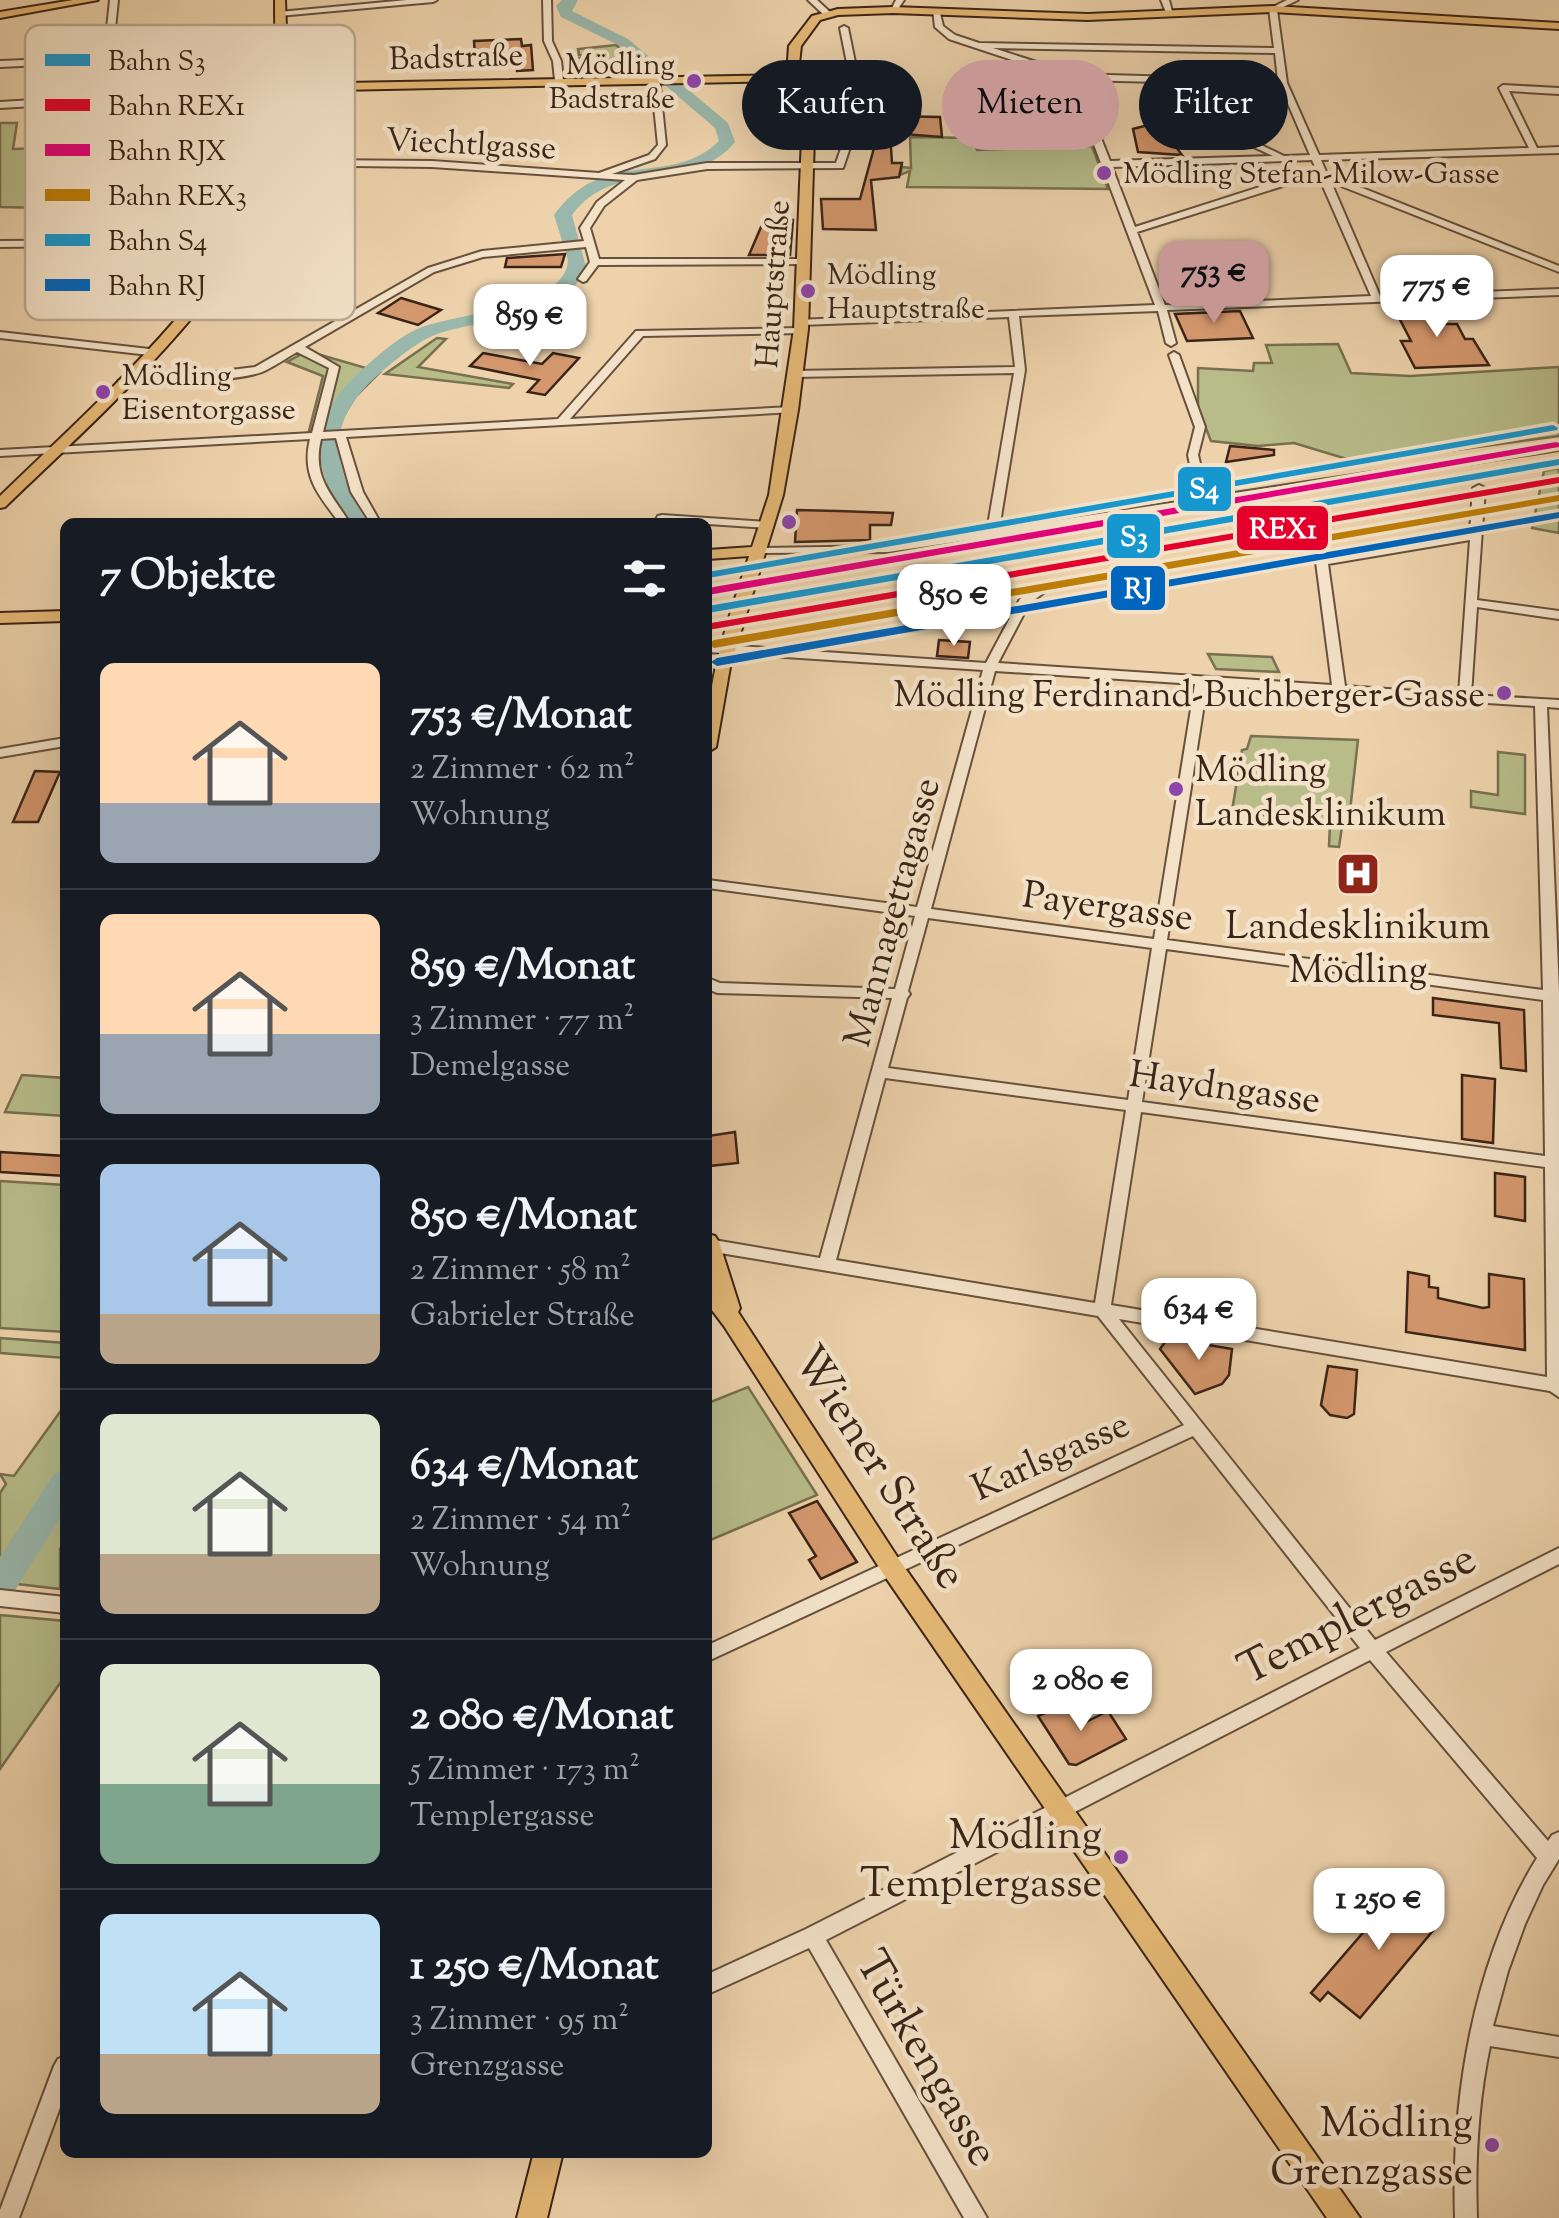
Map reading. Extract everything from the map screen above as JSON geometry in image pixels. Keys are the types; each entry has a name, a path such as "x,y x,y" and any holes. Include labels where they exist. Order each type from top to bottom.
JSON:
{"main road":[{"path":"0,15 93,0"},
{"path":"279,25 280,0"},
{"path":"794,60 795,46 810,24 827,13 896,5 936,12 1088,17 1273,9 1559,26"},
{"name":"Badstraße","path":"355,86 742,76"},
{"name":"Hauptstraße","path":"759,551 768,525 791,410 800,327 807,150"},
{"path":"0,504 123,381 176,320"},
{"path":"712,554 759,551 727,651 712,727"},
{"path":"0,618 60,616"},
{"name":"Wiener Straße","path":"712,1257 732,1320"},
{"name":"Wiener Straße","path":"712,1296 732,1320 890,1565 1345,2213"},
{"path":"532,2218 548,2158"}],"street":[{"path":"111,25 114,0"},
{"path":"279,14 433,0"},
{"path":"547,0 548,41 558,61 559,80"},
{"path":"812,0 827,13"},
{"path":"1166,0 1170,13"},
{"path":"1278,60 1273,9 1294,0"},
{"path":"936,12 942,30 1022,60"},
{"path":"844,28 849,60"},
{"path":"980,46 1277,52"},
{"path":"0,64 25,63"},
{"path":"603,176 659,152 664,139 661,77"},
{"path":"1534,150 1503,88 1559,91"},
{"path":"1288,97 1377,300"},
{"name":"Badstraße","path":"0,105 25,103"},
{"name":"Viechtlgasse","path":"355,163 432,164 634,178 707,166 840,166 845,150"},
{"path":"1102,150 1162,309 1187,386 1189,408 1200,427 1193,455 1204,503"},
{"path":"1267,150 1284,158"},
{"path":"1107,164 1559,150"},
{"path":"1131,231 1322,174 1559,269"},
{"path":"594,262 583,245 585,228 600,204 634,178"},
{"path":"0,244 25,244"},
{"path":"355,316 431,270 482,254 583,245"},
{"path":"594,262 802,262"},
{"path":"582,278 594,262"},
{"path":"561,423 640,333 1559,292"},
{"path":"992,535 1020,370 1014,314"},
{"path":"123,381 237,376 300,350 349,320"},
{"path":"0,336 149,352"},
{"path":"300,350 328,362 335,374 317,435 314,477 341,518"},
{"path":"794,374 1020,370"},
{"path":"0,453 791,410"},
{"path":"339,435 357,492 372,518"},
{"path":"759,551 878,550 1559,447"},
{"path":"1465,695 1479,490"},
{"path":"712,521 768,525"},
{"path":"1339,688 1322,562 1477,534"},
{"name":"Mannagettagasse","path":"827,1262 990,666 1024,602 1040,591"},
{"path":"1472,604 1559,614"},
{"path":"712,649 1559,704"},
{"path":"1202,679 1102,1309 1371,1648 1553,1848 1511,1937 1483,2035 1468,2139 1464,2214"},
{"path":"712,1245 1557,1387 1552,845 1541,702"},
{"path":"0,754 60,743"},
{"name":"Payergasse","path":"712,885 1554,996"},
{"path":"712,985 903,994"},
{"name":"Haydngasse","path":"882,1072 1555,1163"},
{"name":"Karlsgasse","path":"712,1649 1195,1428"},
{"name":"Templergasse","path":"712,1982 813,1936 1559,1555"},
{"path":"8,1599 60,1604"},
{"name":"Türkengasse","path":"813,1936 976,2218"},
{"path":"1483,2035 1559,2047"},
{"path":"8,2218 60,2079"}],"green space":[{"path":"616,45 638,63 617,68 568,65 567,58 593,58 579,55 578,49"},
{"path":"0,123 17,123 13,149 25,149 25,208 0,207"},
{"path":"922,137 942,138 942,150 1093,150 1108,189 907,187 910,171 900,175 902,167 911,168 910,150 922,150"},
{"path":"544,312 558,326 498,343 485,329"},
{"path":"437,338 446,339 418,367 513,384 509,388 385,374"},
{"path":"1338,344 1351,373 1410,376 1559,367 1559,436 1360,463 1294,443 1258,446 1211,441 1198,408 1198,368 1253,371 1254,363 1272,363 1266,345"},
{"path":"307,351 380,372 355,397 336,428 309,431 323,376 287,362"},
{"path":"1559,468 1559,533 1532,528 1544,471"},
{"path":"1208,654 1272,657 1279,672 1216,669"},
{"path":"1251,736 1358,740 1349,820 1343,820 1339,847 1329,846 1330,824 1232,811 1242,750 1247,749"},
{"path":"1498,752 1525,755 1525,814 1471,807 1471,791 1498,795"},
{"path":"22,1075 60,1078 60,1116 5,1112"},
{"path":"0,1181 60,1185 60,1332 0,1328"},
{"path":"0,1338 60,1343 60,1358 0,1353"},
{"path":"748,1387 817,1495 712,1539 712,1401"},
{"path":"60,1412 60,1589 0,1582 0,1493 6,1484 0,1474 14,1476"},
{"path":"0,1615 60,1621 60,1683 0,1769"}],"building":[{"path":"521,39 522,46 531,45 533,70 517,71 515,55 475,57 474,41"},
{"path":"922,117 940,117 942,137 922,135"},
{"path":"1139,127 1139,150 1178,150 1182,155 1138,152 1133,129"},
{"path":"873,150 891,150 892,163 902,163 899,177 871,180 876,230 823,229 821,199 860,199"},
{"path":"764,220 793,220 790,255 749,255"},
{"path":"565,254 561,267 505,267 507,258"},
{"path":"401,298 441,310 418,325 378,313"},
{"path":"1435,305 1446,324 1457,324 1465,339 1473,339 1489,365 1415,368 1401,341 1411,341 1394,308"},
{"path":"1240,311 1253,338 1187,341 1175,314"},
{"path":"483,353 542,364 553,353 579,358 545,395 528,392 539,380 470,366"},
{"path":"1230,446 1274,450 1274,455 1226,462"},
{"path":"797,510 893,513 891,525 870,525 870,540 795,542"},
{"path":"939,640 970,642 968,658 937,656"},
{"path":"35,771 60,772 38,822 13,822"},
{"path":"1433,998 1524,1010 1526,1071 1501,1068 1499,1023 1433,1015"},
{"path":"1462,1075 1495,1079 1493,1143 1462,1139"},
{"path":"735,1132 738,1163 712,1166 712,1135"},
{"path":"0,1152 60,1156 60,1176 0,1172"},
{"path":"1495,1173 1525,1177 1525,1221 1495,1216"},
{"path":"1408,1272 1429,1276 1429,1287 1438,1288 1438,1298 1483,1308 1489,1307 1489,1274 1524,1279 1525,1350 1406,1332"},
{"path":"1168,1338 1232,1349 1229,1375 1222,1384 1195,1394 1160,1349"},
{"path":"1328,1366 1357,1370 1354,1414 1347,1418 1330,1415 1321,1405"},
{"path":"817,1501 857,1562 821,1579 809,1560 816,1556 789,1513"},
{"path":"1066,1703 1080,1725 1108,1711 1126,1739 1076,1765 1069,1764 1038,1716"},
{"path":"1405,1884 1441,1921 1360,2018 1328,1992 1320,2001 1311,1993"}],"waterway":[{"path":"355,518 333,478 328,438 333,419 358,383 422,334 530,304 565,286 575,273 577,260 563,215 579,195 599,182 622,175 693,164 712,156 727,142 722,126 623,42 566,14 563,6 571,0"},
{"path":"0,1585 60,1491"}],"rail line":[{"name":"S4","path":"712,574 1553,428"},
{"name":"RJX","path":"712,591 1556,445"},
{"name":"S3","path":"712,609 1559,462"},
{"name":"REX1","path":"712,627 1559,480"},
{"name":"REX3","path":"714,644 1559,498"},
{"name":"RJ","path":"717,662 1559,515"}],"place":[{"name":"Mödling Badstraße","path":"694,81"},
{"name":"Mödling Stefan-Milow-Gasse","path":"1104,173"},
{"name":"Mödling Hauptstraße","path":"808,291"},
{"name":"Mödling Eisentorgasse","path":"103,392"},
{"name":"Mödling Ferdinand-Buchberger-Gasse","path":"1504,693"},
{"name":"Mödling Landesklinikum","path":"1176,789"},
{"name":"Landesklinikum Mödling","path":"1358,874"},
{"name":"Mödling Templergasse","path":"1121,1857"},
{"name":"Mödling Grenzgasse","path":"1492,2145"}]}
